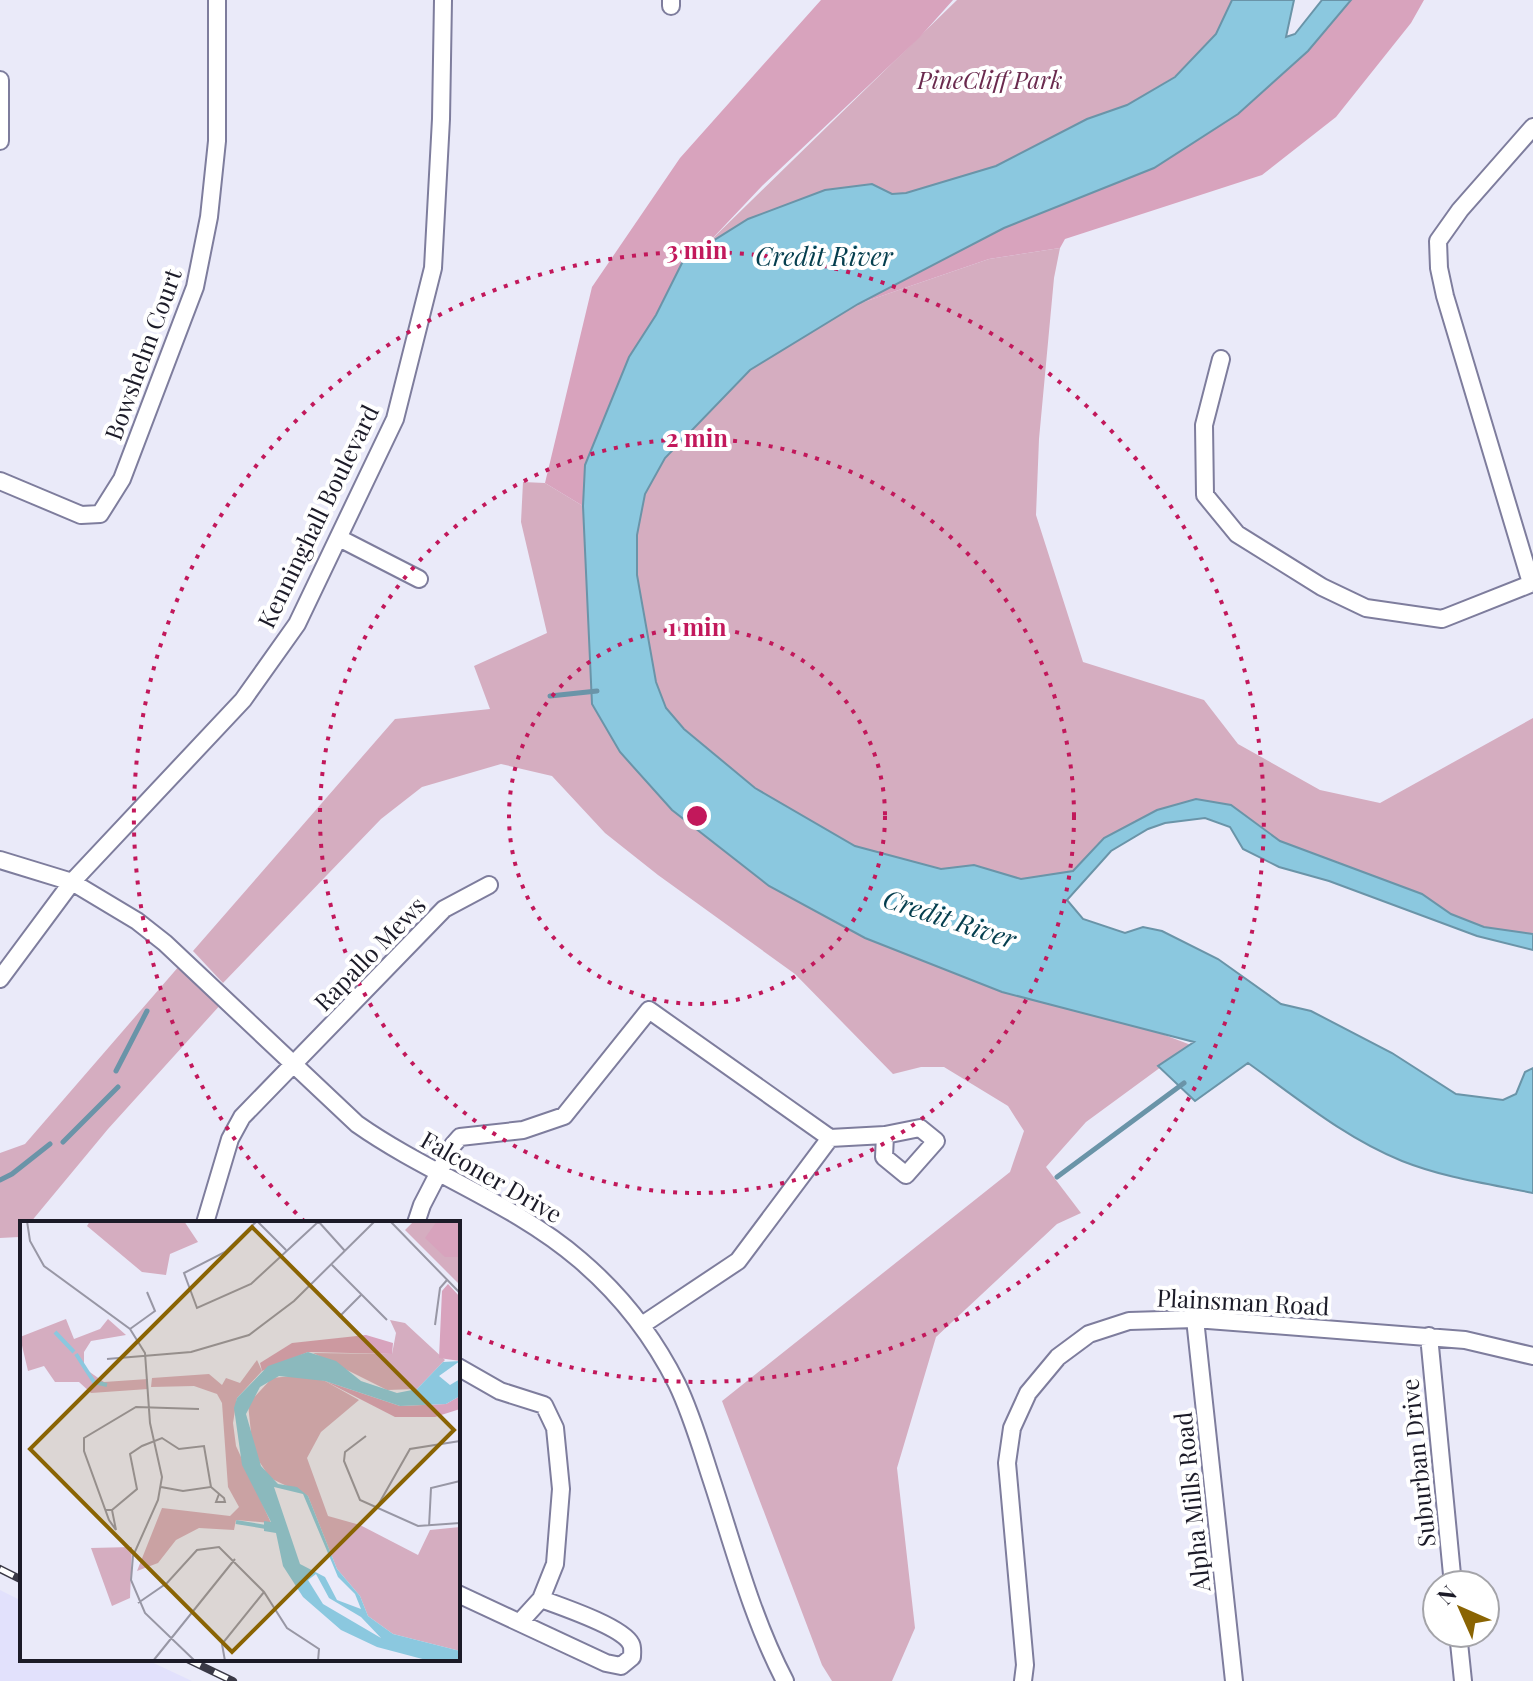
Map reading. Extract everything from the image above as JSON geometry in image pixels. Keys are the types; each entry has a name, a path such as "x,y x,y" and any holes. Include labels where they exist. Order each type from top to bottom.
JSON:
{"street":[{"name":"Bowshelm Court","path":"0,481 81,515 100,514 122,479 195,287 209,217 217,141 217,0"},
{"name":"Kenninghall Boulevard","path":"0,979 72,882 243,700 297,624 395,419 433,268 441,119 443,0"},
{"path":"0,80 0,141"},
{"path":"1221,359 1204,425 1205,495 1237,534 1322,587 1366,608 1442,619 1532,583 1445,296 1439,268 1438,241 1460,210 1533,127"},
{"path":"339,538 419,579"},
{"name":"Falconer Drive","path":"0,860 72,882 137,921 165,943 357,1124 384,1143 520,1217 556,1241 608,1285 642,1325 678,1386 693,1421 754,1610 785,1681"},
{"name":"Rapallo Mews","path":"206,1221 230,1139 242,1117 444,909 489,885"},
{"path":"417,1221 439,1172 460,1137 523,1130 564,1116 649,1010 830,1138 885,1135"},
{"path":"642,1325 738,1261 830,1138"},
{"name":"Plainsman Road","path":"1023,1681 1025,1665 1007,1463 1012,1428 1028,1393 1058,1357 1089,1334 1129,1321 1195,1319 1429,1336 1465,1340 1533,1356"},
{"name":"Alpha Mills Road","path":"1195,1319 1234,1681"},
{"name":"Suburban Drive","path":"1429,1336 1451,1569"},
{"path":"460,1368 500,1391 544,1405 555,1428 561,1489 555,1564 541,1599 520,1622"},
{"path":"460,1595 606,1663 621,1666 632,1657 631,1644 622,1635 597,1621 541,1599"},
{"path":"1460,1649 1463,1681"}],"shaded area":[{"path":"821,0 953,0 919,38 762,186 709,242 684,259 656,315 629,357 585,465 583,506 545,483 592,287 680,158"},
{"path":"1351,0 1424,0 1411,23 1336,117 1262,175 1065,239 1060,248 989,259 858,304 1004,228 1154,168 1238,114 1308,51"},
{"path":"0,1590 20,1600 20,1661 149,1661 192,1681 0,1681"}],"green space":[{"name":"PineCliff Park","path":"957,0 1232,0 1216,34 1174,77 1127,105 1087,119 996,166 906,193 892,194 872,184 709,242"},
{"path":"1060,248 1054,278 1039,439 1036,515 1083,662 1204,700 1238,744 1320,790 1380,803 1533,718 1533,934 1484,927 1451,914 1422,894 1280,841 1231,805 1104,838 1073,871 1021,879 974,865 941,869 855,846 755,788 685,729 666,708 656,682 637,575 637,535 645,494 665,458 750,370 858,304 989,259"},
{"path":"523,482 545,483 583,506 592,704 769,886 865,938 1002,992 1154,1031 1191,1045 1086,1122 1046,1167 1081,1213 1057,1224 936,1337 897,1468 915,1628 892,1681 832,1681 822,1665 722,1401 1010,1172 1024,1131 1008,1106 944,1067 921,1067 893,1074 795,974 605,833 552,776 501,764 422,787 381,819 223,983 193,951 395,719 490,709 474,666 547,633 521,522"},
{"path":"180,965 222,1003 108,1129 32,1221 20,1221 19,1237 0,1238 0,1153 25,1144"}],"water":[{"name":"Credit River","path":"1232,0 1294,0 1286,37 1295,34 1322,0 1351,0 1308,51 1238,114 1154,168 1004,228 858,304 750,370 665,458 645,494 637,535 637,575 656,682 666,708 684,729 755,788 855,846 941,869 974,865 1021,879 1073,871 1104,838 1157,810 1196,799 1231,805 1280,841 1422,894 1451,914 1484,927 1533,934 1533,950 1477,936 1329,881 1279,867 1243,849 1230,827 1205,818 1165,823 1148,829 1111,851 1067,900 1083,919 1125,933 1143,927 1162,931 1218,959 1281,1004 1311,1011 1392,1053 1456,1094 1503,1100 1516,1094 1525,1072 1533,1068 1533,1193 1434,1172 1381,1152 1322,1116 1248,1063 1195,1101 1158,1066 1194,1042 1002,992 865,938 769,886 672,810 620,752 592,704 583,506 585,465 629,357 656,315 684,259 748,219 825,190 872,184 892,194 906,193 996,166 1087,119 1127,105 1175,77 1216,34"}],"waterway":[{"path":"550,696 597,691"},
{"path":"116,1071 147,1011"},
{"path":"1057,1177 1184,1083"},
{"path":"63,1142 118,1087"},
{"path":"0,1180 50,1144"}],"railway":[{"path":"0,1569 20,1579"},
{"path":"191,1661 233,1681"}]}
